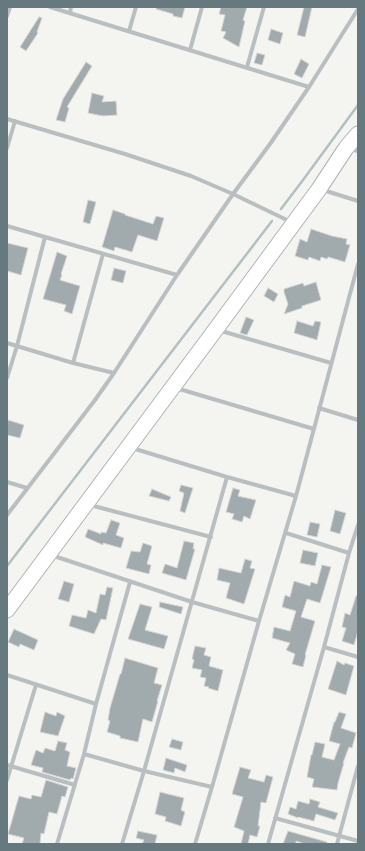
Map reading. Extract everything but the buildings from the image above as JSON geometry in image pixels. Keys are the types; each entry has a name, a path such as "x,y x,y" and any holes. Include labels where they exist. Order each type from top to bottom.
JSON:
{"main road":[{"path":"7,610 216,330 318,189 352,150 358,134"}],"street":[{"path":"7,16 10,7"},
{"path":"50,7 309,87"},
{"path":"70,13 71,7"},
{"path":"129,31 136,7"},
{"path":"190,50 202,7"},
{"path":"247,67 264,7"},
{"path":"7,515 114,373 177,275 309,87 358,9"},
{"path":"7,119 125,154 190,176 233,194 294,223"},
{"path":"7,148 15,121"},
{"path":"318,189 358,201"},
{"path":"7,226 177,275"},
{"path":"7,378 17,346 45,237"},
{"path":"73,363 103,254"},
{"path":"195,844 259,621 286,533 358,264"},
{"path":"216,330 331,364"},
{"path":"7,343 73,363 114,373"},
{"path":"173,387 314,429"},
{"path":"319,408 358,420"},
{"path":"128,447 296,496"},
{"path":"122,844 227,477"},
{"path":"7,482 27,488"},
{"path":"86,504 211,537"},
{"path":"268,844 358,525"},
{"path":"286,533 349,553"},
{"path":"48,555 192,602 259,621"},
{"path":"57,844 84,754 96,704 130,582"},
{"path":"324,647 358,657"},
{"path":"7,675 96,704"},
{"path":"7,780 9,766 36,685"},
{"path":"84,754 144,771 212,787"},
{"path":"9,766 75,786"},
{"path":"337,844 358,766"},
{"path":"275,818 358,841"}],"waterway":[{"path":"281,209 358,105"},
{"path":"7,566 272,221"}]}
